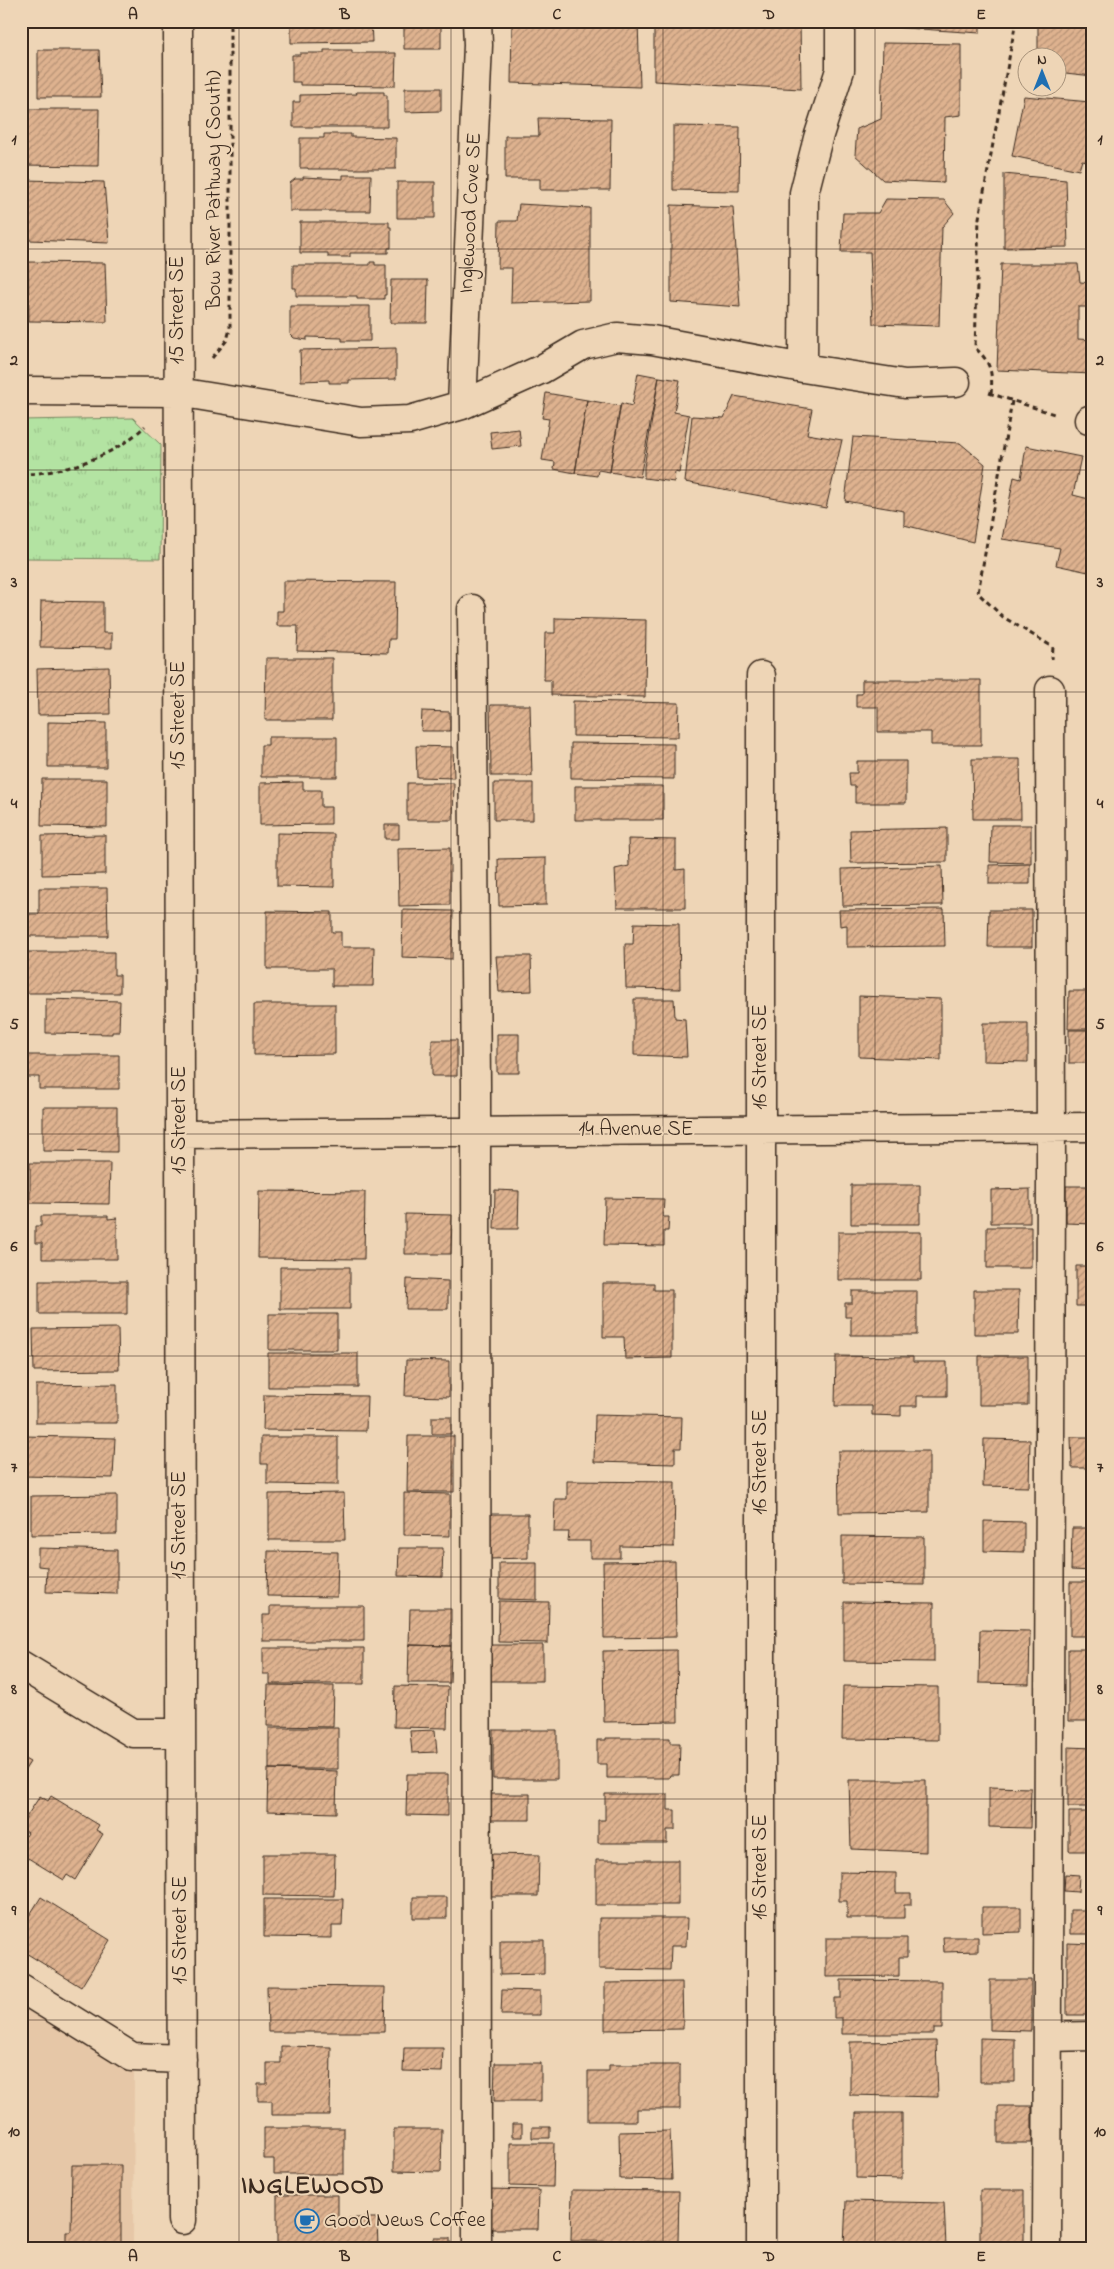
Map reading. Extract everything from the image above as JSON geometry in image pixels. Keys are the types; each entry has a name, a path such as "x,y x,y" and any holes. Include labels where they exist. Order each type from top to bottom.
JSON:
{"street":[{"name":"15 Street SE","path":"178,21 182,2220"},
{"name":"Inglewood Cove SE","path":"462,405 478,45 477,21"},
{"path":"803,368 804,192 818,138 840,70 840,21"},
{"path":"21,392 178,392 361,422 410,420 462,405 542,369 583,345 617,336 652,340 803,368 905,384 956,382"},
{"path":"472,609 476,1132 477,2248"},
{"name":"16 Street SE","path":"761,676 761,2248"},
{"path":"1047,2248 1051,1127 1050,690"},
{"name":"14 Avenue SE","path":"180,1134 1093,1127"},
{"path":"21,1665 134,1733 181,1733"},
{"path":"21,1988 132,2057 182,2059"},
{"path":"1048,2037 1093,2036"}],"path":[{"name":"Bow River Pathway (South)","path":"215,355 226,340 230,329 230,21"},
{"path":"991,394 993,377 986,357 975,348 979,218 1016,21"},
{"path":"956,382 1053,415 1091,420"},
{"path":"1012,401 978,594 1003,617 1053,647 1050,690"},
{"path":"21,474 34,474 73,467 133,439 140,431"}],"shaded area":[{"path":"21,2004 134,2072 133,2248 44,2248 21,2237"}],"green space":[{"path":"133,418 161,445 160,559 21,558 21,420"}],"building":[{"path":"291,21 371,21 372,42 291,43"},
{"path":"404,21 441,21 441,49 404,49"},
{"path":"512,21 638,21 640,87 511,83"},
{"path":"654,21 800,21 801,89 654,81"},
{"path":"891,21 980,21 980,33 891,27"},
{"path":"1038,21 1093,21 1093,76 1066,73 1066,48 1038,48"},
{"path":"883,43 961,44 961,115 945,117 944,183 883,180 855,155 857,129 881,119"},
{"path":"38,50 99,50 101,97 38,97"},
{"path":"324,50 352,50 352,53 396,53 395,86 300,85 300,82 292,82 292,55 324,53"},
{"path":"405,88 441,88 441,111 405,112"},
{"path":"356,92 384,92 384,95 387,95 387,127 293,127 293,102 300,102 300,95 357,94"},
{"path":"1024,98 1090,102 1089,120 1093,121 1093,162 1082,160 1079,170 1012,156"},
{"path":"21,109 99,109 98,166 21,165"},
{"path":"538,118 611,119 610,190 540,190 540,179 505,179 505,136 539,136"},
{"path":"673,126 740,127 739,191 673,190"},
{"path":"324,134 396,138 396,169 300,168 300,138 324,138"},
{"path":"1004,174 1066,180 1068,247 1004,248"},
{"path":"343,175 371,175 370,211 290,211 290,183 295,179 303,179 303,177 343,179"},
{"path":"25,180 104,182 109,243 29,240"},
{"path":"397,182 435,182 435,218 397,218"},
{"path":"886,199 944,200 954,213 942,227 939,326 873,324 870,252 841,252 843,213 878,213"},
{"path":"519,204 590,208 590,301 511,303 512,268 498,268 499,221 517,221"},
{"path":"671,205 733,207 740,307 671,302"},
{"path":"300,222 389,222 389,227 391,227 391,248 388,248 388,253 350,253 350,257 328,257 328,253 300,253"},
{"path":"28,262 105,263 107,322 29,321"},
{"path":"370,262 375,262 375,265 386,265 386,295 384,295 384,299 357,299 357,296 296,296 296,288 293,288 293,265 370,265"},
{"path":"1001,264 1078,264 1080,282 1093,283 1093,307 1078,307 1078,339 1093,340 1093,374 997,370"},
{"path":"391,280 428,280 427,323 390,323"},
{"path":"290,306 370,306 370,341 342,341 342,338 307,337 307,340 294,338 290,334"},
{"path":"396,348 396,379 349,380 349,383 329,383 329,380 301,381 300,350"},
{"path":"638,373 659,377 640,477 610,472 621,403 632,406"},
{"path":"659,377 680,380 674,412 689,415 679,473 675,472 674,482 644,478 644,467"},
{"path":"546,393 587,400 575,473 554,469 555,462 542,460 549,419 542,418"},
{"path":"734,396 812,409 807,434 842,440 826,508 685,482 692,416 724,418"},
{"path":"587,400 620,406 610,472 598,470 597,476 575,473"},
{"path":"519,429 521,446 492,449 490,432"},
{"path":"853,437 960,443 985,464 973,542 904,525 904,511 845,501"},
{"path":"1026,446 1081,457 1073,495 1093,500 1093,573 1056,565 1060,548 1002,539 1014,477 1021,479"},
{"path":"283,581 396,582 395,639 389,639 388,653 297,651 298,626 277,626 277,611 283,611"},
{"path":"41,601 103,602 103,633 112,633 112,648 40,647"},
{"path":"555,618 646,620 645,697 551,695 551,680 544,680 545,633 555,633"},
{"path":"266,658 332,658 332,720 265,720"},
{"path":"109,667 110,714 38,715 37,669"},
{"path":"862,680 981,680 981,745 931,745 931,732 878,732 878,707 856,707 856,694 862,694"},
{"path":"573,701 679,703 678,737 573,736"},
{"path":"490,705 530,705 532,776 491,776"},
{"path":"422,711 450,712 450,731 421,731"},
{"path":"48,722 106,723 106,767 48,767"},
{"path":"268,737 337,737 337,777 261,777 261,745 268,745"},
{"path":"571,743 674,744 674,779 571,778"},
{"path":"416,746 453,747 454,778 417,777"},
{"path":"972,759 1020,759 1021,819 973,819"},
{"path":"857,761 906,761 906,803 855,803 855,786 850,786 849,773 857,773"},
{"path":"42,779 107,779 107,827 41,826"},
{"path":"303,782 303,790 321,790 321,807 331,807 331,824 260,825 260,783"},
{"path":"407,783 454,783 453,820 407,820"},
{"path":"494,783 533,783 533,820 494,820"},
{"path":"575,786 663,786 663,820 575,820"},
{"path":"385,825 399,825 399,839 385,839"},
{"path":"991,825 1031,825 1031,863 990,862"},
{"path":"947,828 947,862 851,863 850,830"},
{"path":"277,833 334,834 334,887 277,886"},
{"path":"105,835 105,874 42,875 42,836"},
{"path":"628,839 676,840 676,870 685,869 685,908 617,908 615,869 629,866"},
{"path":"450,848 450,905 399,906 398,849"},
{"path":"546,858 546,905 499,906 498,859"},
{"path":"1030,864 1030,884 989,884 989,865"},
{"path":"942,866 943,905 843,906 842,869"},
{"path":"39,888 107,888 108,936 26,936 26,914 39,914"},
{"path":"944,909 945,946 847,947 847,925 840,926 839,910"},
{"path":"403,910 453,911 452,959 402,957"},
{"path":"989,910 1032,910 1032,947 988,947"},
{"path":"267,911 332,912 332,932 341,932 341,947 374,947 373,986 332,986 332,969 267,969"},
{"path":"634,923 679,924 680,989 626,988 625,944 633,944"},
{"path":"21,952 114,952 114,975 120,975 120,993 21,993"},
{"path":"496,956 531,956 532,991 499,992"},
{"path":"1069,991 1093,991 1093,1029 1068,1029"},
{"path":"859,996 941,999 941,1060 859,1057"},
{"path":"46,999 120,1001 119,1032 112,1032 112,1034 46,1033"},
{"path":"634,999 674,999 675,1018 685,1019 687,1057 634,1055"},
{"path":"254,1004 335,1004 335,1054 254,1055"},
{"path":"983,1023 1028,1023 1028,1062 983,1061"},
{"path":"1069,1030 1093,1030 1093,1063 1069,1063"},
{"path":"497,1034 519,1034 519,1073 497,1073"},
{"path":"432,1040 457,1040 457,1076 432,1076"},
{"path":"23,1055 119,1055 119,1089 39,1089 39,1077 23,1077"},
{"path":"43,1107 117,1107 117,1152 43,1151"},
{"path":"30,1163 110,1163 109,1204 30,1203"},
{"path":"851,1185 920,1185 920,1224 851,1224"},
{"path":"1066,1186 1093,1186 1093,1224 1066,1223"},
{"path":"1030,1189 1030,1223 991,1223 991,1190"},
{"path":"495,1190 519,1191 518,1229 494,1229"},
{"path":"259,1191 365,1192 364,1259 258,1258"},
{"path":"605,1198 664,1199 663,1217 669,1217 668,1231 664,1231 664,1246 604,1245"},
{"path":"405,1214 452,1215 451,1254 405,1254"},
{"path":"41,1216 108,1216 108,1219 117,1218 117,1259 42,1259 42,1243 35,1243 35,1226 41,1226"},
{"path":"987,1227 1031,1227 1031,1268 987,1268"},
{"path":"838,1232 921,1232 921,1280 838,1280"},
{"path":"21,1249 23,1249 22,1272 21,1272"},
{"path":"1076,1266 1093,1266 1093,1306 1076,1306"},
{"path":"280,1267 350,1267 350,1309 280,1309"},
{"path":"407,1279 448,1281 448,1309 406,1309"},
{"path":"39,1281 127,1281 127,1314 39,1314"},
{"path":"603,1283 654,1283 654,1290 672,1290 672,1358 625,1359 624,1337 603,1337"},
{"path":"974,1290 1019,1290 1018,1334 974,1334"},
{"path":"852,1291 917,1291 917,1335 851,1335 851,1317 845,1317 845,1303 852,1303"},
{"path":"21,1313 25,1313 25,1342 21,1342"},
{"path":"269,1314 337,1314 337,1350 269,1350"},
{"path":"118,1328 119,1370 34,1371 33,1329"},
{"path":"268,1353 358,1353 358,1387 268,1387"},
{"path":"836,1356 913,1357 913,1362 947,1362 947,1396 917,1396 917,1406 901,1406 901,1416 872,1415 872,1406 835,1406"},
{"path":"979,1356 1028,1356 1028,1405 979,1405"},
{"path":"406,1360 449,1361 449,1397 405,1396"},
{"path":"117,1384 117,1423 36,1423 36,1385"},
{"path":"264,1395 367,1396 366,1431 263,1430"},
{"path":"595,1415 682,1417 681,1448 675,1448 675,1464 594,1462"},
{"path":"432,1417 451,1417 451,1434 432,1434"},
{"path":"24,1436 115,1438 113,1478 23,1476"},
{"path":"408,1436 454,1436 454,1492 407,1492"},
{"path":"261,1437 338,1437 338,1485 267,1484 267,1464 261,1464"},
{"path":"1071,1437 1093,1437 1093,1468 1072,1468"},
{"path":"984,1439 1030,1440 1029,1487 983,1486"},
{"path":"838,1451 929,1451 929,1512 839,1513"},
{"path":"567,1481 675,1482 674,1547 620,1546 620,1558 590,1558 590,1541 568,1541 569,1532 554,1532 555,1499 567,1499"},
{"path":"344,1493 345,1540 269,1540 269,1494"},
{"path":"404,1493 450,1494 450,1536 404,1535"},
{"path":"117,1495 117,1534 31,1535 31,1496"},
{"path":"489,1514 528,1514 528,1558 489,1559"},
{"path":"984,1521 1024,1522 1024,1552 984,1551"},
{"path":"1072,1528 1093,1528 1093,1571 1071,1570"},
{"path":"842,1536 924,1537 924,1585 842,1584"},
{"path":"38,1548 117,1550 117,1594 46,1592 47,1567 38,1566"},
{"path":"399,1548 443,1548 442,1577 398,1576"},
{"path":"268,1551 338,1552 337,1597 267,1596"},
{"path":"675,1561 676,1637 604,1638 603,1562"},
{"path":"499,1563 537,1563 537,1600 499,1599"},
{"path":"1070,1582 1093,1582 1093,1636 1070,1636"},
{"path":"499,1601 549,1602 548,1643 498,1642"},
{"path":"844,1602 934,1603 934,1662 844,1661"},
{"path":"270,1606 364,1606 364,1641 263,1641 263,1615 270,1615"},
{"path":"410,1609 451,1609 451,1646 409,1645"},
{"path":"980,1630 1030,1631 1029,1684 979,1683"},
{"path":"409,1645 451,1646 450,1683 408,1683"},
{"path":"490,1645 543,1645 543,1681 490,1681"},
{"path":"263,1648 364,1648 364,1684 270,1684 270,1674 263,1674"},
{"path":"1068,1649 1093,1649 1093,1721 1068,1721"},
{"path":"677,1650 678,1721 604,1722 603,1651"},
{"path":"268,1685 334,1686 333,1727 267,1726"},
{"path":"395,1686 448,1687 447,1728 394,1727"},
{"path":"843,1686 938,1687 938,1740 842,1739"},
{"path":"269,1728 338,1728 338,1769 269,1769"},
{"path":"435,1730 437,1752 412,1753 410,1731"},
{"path":"493,1730 557,1730 557,1779 493,1779"},
{"path":"606,1738 670,1738 670,1743 680,1743 679,1775 670,1775 669,1778 607,1778 607,1764 597,1764 597,1740 606,1740"},
{"path":"1068,1747 1093,1748 1093,1807 1068,1807"},
{"path":"21,1757 30,1762 21,1776"},
{"path":"268,1769 337,1771 336,1813 267,1811"},
{"path":"407,1774 448,1774 448,1816 406,1815"},
{"path":"849,1780 926,1780 926,1852 851,1849"},
{"path":"989,1787 1031,1788 1030,1828 989,1827"},
{"path":"490,1794 530,1794 530,1820 490,1820"},
{"path":"605,1794 668,1794 668,1810 675,1810 675,1830 667,1830 667,1843 598,1843 598,1820 605,1820"},
{"path":"40,1796 48,1801 51,1796 99,1825 96,1830 103,1834 75,1880 67,1875 64,1880 28,1858 21,1870 21,1833 26,1836 28,1833 21,1828 21,1825"},
{"path":"1069,1812 1093,1812 1093,1851 1069,1851"},
{"path":"263,1854 335,1854 334,1896 263,1895"},
{"path":"491,1854 539,1855 538,1896 490,1896"},
{"path":"596,1860 678,1860 678,1905 596,1905"},
{"path":"839,1872 896,1873 896,1893 911,1893 911,1905 904,1905 904,1918 847,1918 847,1901 839,1901"},
{"path":"1065,1874 1079,1875 1078,1892 1064,1891"},
{"path":"41,1897 110,1940 81,1987 21,1950 21,1929"},
{"path":"413,1897 447,1897 447,1918 413,1918"},
{"path":"264,1899 343,1899 342,1926 332,1926 332,1938 264,1937"},
{"path":"982,1907 1021,1907 1021,1932 982,1933"},
{"path":"1070,1910 1093,1910 1093,1934 1070,1934"},
{"path":"599,1918 687,1918 686,1946 671,1946 670,1970 599,1969"},
{"path":"943,1937 978,1937 978,1951 944,1952"},
{"path":"826,1938 907,1938 907,1957 899,1957 899,1976 826,1977"},
{"path":"500,1940 544,1940 544,1974 500,1975"},
{"path":"1067,1943 1093,1944 1093,2015 1067,2015"},
{"path":"841,1980 942,1981 942,2029 934,2029 934,2034 842,2034 842,2018 834,2018 834,1998 841,1998"},
{"path":"990,1980 1031,1980 1031,2031 990,2030"},
{"path":"682,1982 683,2029 605,2030 605,1983"},
{"path":"267,1986 385,1987 384,2032 268,2032"},
{"path":"502,1990 540,1991 540,2015 501,2015"},
{"path":"980,2038 1015,2039 1015,2082 980,2082"},
{"path":"936,2041 938,2097 850,2095 850,2042"},
{"path":"281,2046 331,2047 330,2115 272,2115 272,2101 258,2101 258,2084 267,2084 267,2063 281,2063"},
{"path":"404,2048 443,2048 442,2072 403,2071"},
{"path":"495,2063 541,2063 541,2101 494,2101"},
{"path":"609,2065 680,2065 680,2109 637,2109 637,2121 588,2121 588,2071 609,2071"},
{"path":"998,2106 1032,2106 1032,2143 998,2143"},
{"path":"856,2113 902,2113 902,2179 856,2178"},
{"path":"512,2124 522,2124 522,2137 512,2137"},
{"path":"532,2127 550,2127 550,2138 532,2138"},
{"path":"264,2128 344,2128 344,2174 274,2174 274,2159 264,2159"},
{"path":"394,2129 442,2129 441,2172 394,2171"},
{"path":"670,2131 672,2180 620,2179 619,2132"},
{"path":"510,2143 554,2143 553,2187 510,2186"},
{"path":"72,2165 121,2165 121,2248 66,2248 66,2232 71,2232"},
{"path":"488,2189 539,2190 538,2229 487,2229"},
{"path":"572,2190 679,2191 678,2242 571,2241"},
{"path":"980,2190 1024,2190 1024,2248 980,2248"},
{"name":"Good News Coffee","path":"277,2195 338,2195 338,2225 349,2224 349,2218 377,2218 378,2248 277,2248"},
{"path":"846,2201 944,2203 946,2246 844,2246"},
{"path":"434,2238 450,2238 450,2248 434,2248"},
{"path":"492,2243 506,2243 506,2248 492,2248"}],"place":[{"name":"Good News Coffee","path":"307,2221"}],"district":[{"name":"INGLEWOOD","path":"313,2187"}]}
